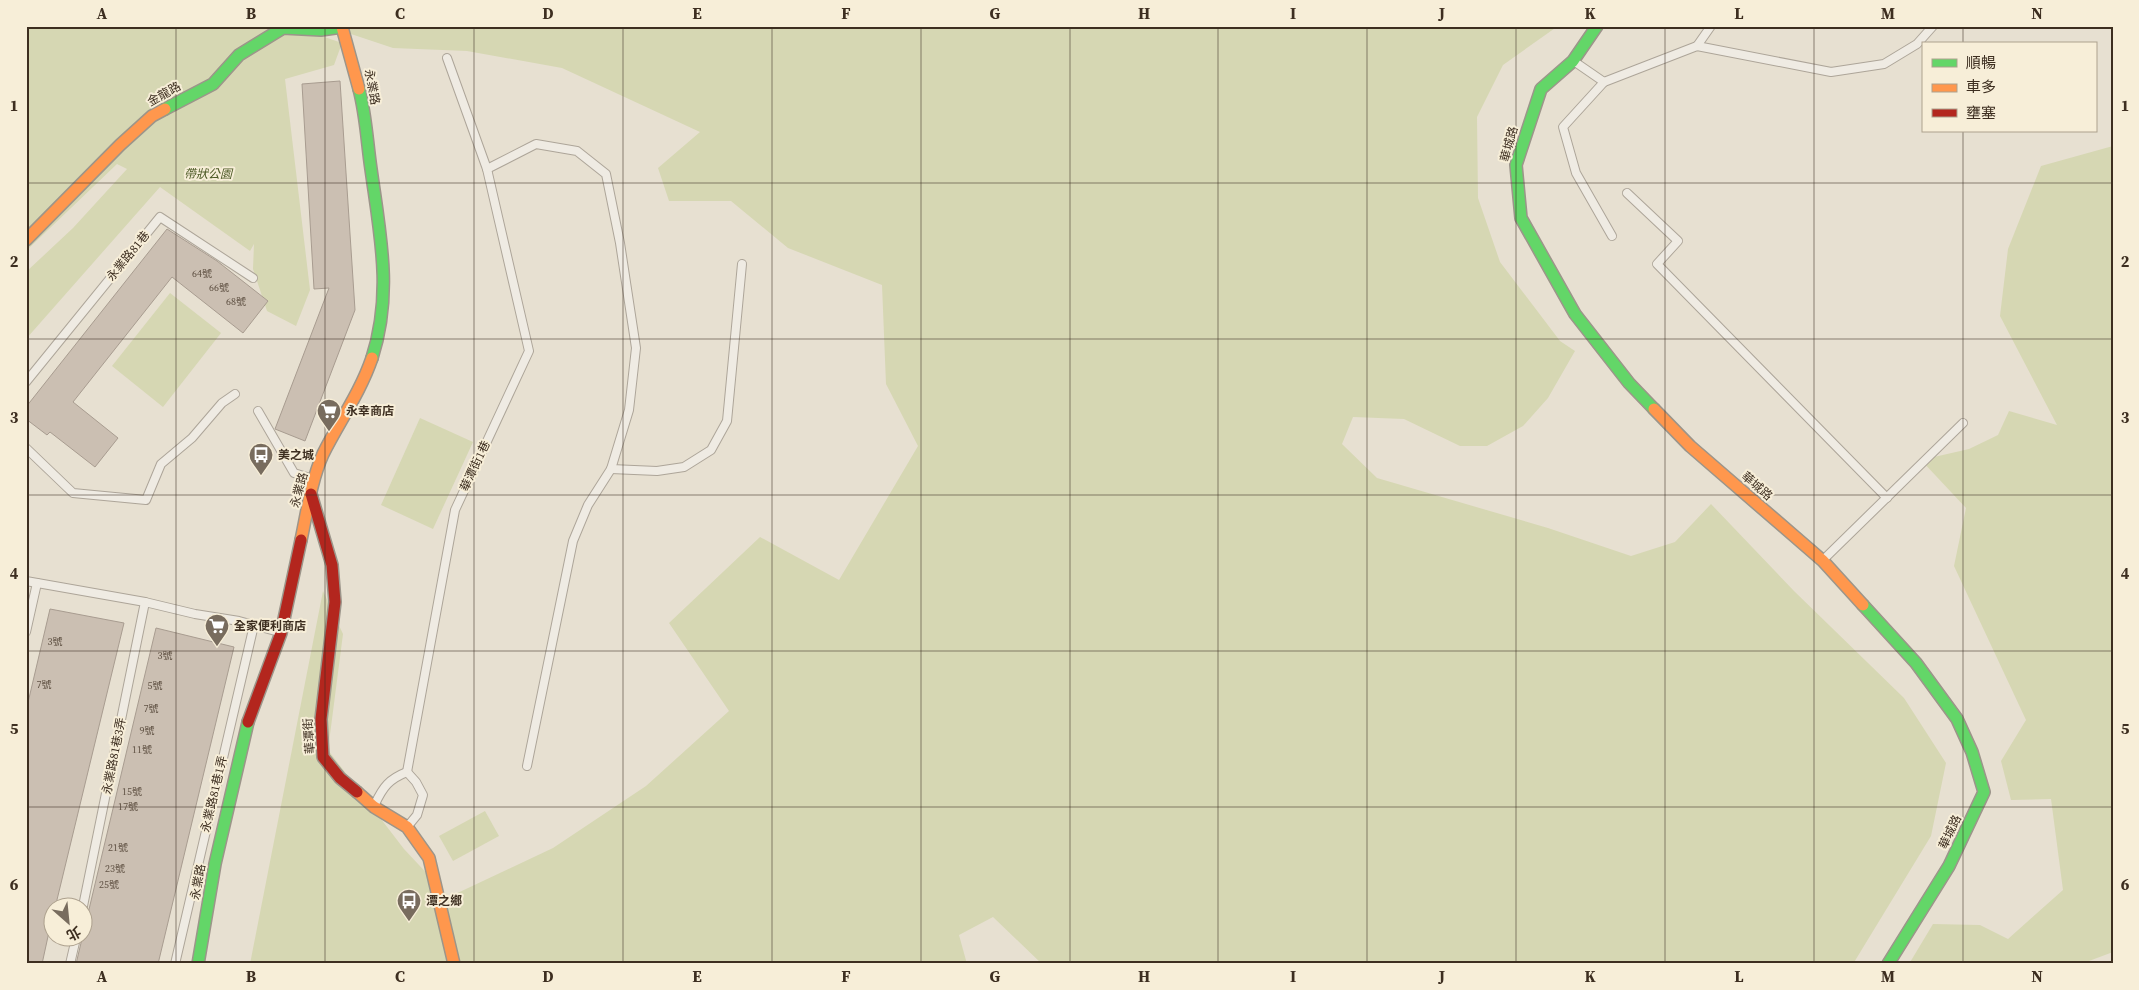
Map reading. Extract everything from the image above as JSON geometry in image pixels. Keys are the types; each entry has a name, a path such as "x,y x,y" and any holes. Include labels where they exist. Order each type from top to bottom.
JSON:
{"street":[{"name":"華城路","path":"1597,26 1573,60 1541,89 1533,108 1516,165 1521,218 1575,314 1629,383 1690,446 1823,561 1916,663 1957,719 1972,752 1984,792 1949,866 1888,964"},
{"name":"金龍路","path":"26,240 152,116 213,84 239,55 283,28 321,30 342,27"},
{"name":"永業路","path":"198,964 215,864 248,722 281,633 314,480 323,455 368,369 378,339 386,289 384,260 361,97 342,27"},
{"name":"華潭街","path":"311,492 332,565 335,602 321,719 323,757 340,778 374,807 407,827 429,858 454,964"}],"lane":[{"path":"1697,46 1711,26"},
{"path":"1612,236 1576,173 1563,127 1604,82 1697,46 1831,72 1884,64 1917,44 1933,26"},
{"name":"華潭街1巷","path":"407,772 455,510 529,351 488,169 447,58"},
{"path":"1573,60 1604,82"},
{"path":"488,169 536,144 576,151 606,174 620,243 636,348 629,410 611,469 588,505 573,541 526,766"},
{"path":"1627,193 1678,241 1657,264 1887,498"},
{"name":"永業路81巷","path":"26,382 160,217 253,278"},
{"path":"611,469 657,471 684,467 711,450 726,421 742,264"},
{"path":"26,448 73,493 146,500 161,464 192,438 222,403 235,394"},
{"path":"258,411 294,473 314,480"},
{"path":"1823,561 1962,423"},
{"path":"26,581 145,602 254,625 281,633"},
{"path":"26,632 37,583"},
{"name":"永業路81巷3弄","path":"85,898 145,602"},
{"name":"永業路81巷1弄","path":"175,964 254,625"},
{"path":"374,807 382,789 392,777 407,772 416,782 423,795 417,815 407,827"},
{"path":"70,964 74,948"}],"green space":[{"name":"帶狀公園","path":"26,26 292,26 342,43 334,65 285,79 310,290 296,326 267,311 253,269 254,244 250,251 160,187 26,339 26,272 73,228 127,169 117,164 26,251"},
{"path":"327,26 1558,26 1503,65 1477,117 1478,198 1500,262 1560,341 1575,351 1548,398 1523,426 1487,446 1460,446 1404,419 1353,417 1342,444 1377,478 1548,528 1631,556 1675,542 1711,504 1794,591 1904,698 1946,763 1931,836 1853,964 1042,964 993,917 959,935 967,964 250,964 323,591 343,634 328,750 404,849 449,897 553,848 646,786 729,711 669,623 760,537 839,580 918,446 886,384 882,285 788,248 731,201 669,201 658,168 700,132 562,68 467,51 393,48"},
{"path":"2113,146 2113,952 2081,964 1909,964 1933,924 1980,925 2008,939 2063,890 2051,799 2011,800 2001,761 2026,720 1954,566 1966,508 1921,460 1969,449 1998,435 2009,411 2057,425 2000,316 2008,249 2041,166"},
{"path":"170,293 221,333 163,407 112,366"},
{"path":"420,418 473,442 433,529 381,505"},
{"path":"485,811 499,836 453,861 439,836"}],"building":[{"path":"340,81 355,310 305,441 275,429 329,288 314,289 302,84"},
{"path":"167,229 217,261 268,301 243,333 172,277 73,402 118,438 95,467 50,432 47,435 26,419 26,407"},
{"path":"50,609 124,623 57,898 42,898 42,948 45,948 42,964 26,964 26,711"},
{"path":"156,628 234,647 158,964 76,964 80,948 92,948 92,898"}],"traffic: fast":[{"path":"1597,26 1573,61 1541,89 1516,165 1521,218 1575,314 1629,383 1654,409"},
{"path":"165,109 213,84 239,55 283,28 321,30 342,27"},
{"path":"359,89 365,119 383,264 382,310 372,358"},
{"path":"1863,605 1916,663 1957,719 1972,752 1984,792 1949,866 1888,964"},
{"path":"198,964 215,864 248,722"}],"traffic: slow":[{"path":"342,27 359,89"},
{"path":"26,240 120,145 152,116 165,109"},
{"path":"301,540 319,464 362,383 372,358"},
{"path":"1654,409 1690,446 1823,561 1863,605"},
{"path":"357,792 374,807 407,827 429,858 454,964"}],"traffic: jam":[{"path":"311,494 332,565 335,602 321,719 323,757 340,778 357,792"},
{"path":"248,722 281,633 301,540"}],"place":[{"name":"永幸商店","path":"329,432"},
{"name":"美之城","path":"261,476"},
{"name":"全家便利商店","path":"217,647"},
{"name":"潭之鄉","path":"409,922"}]}
